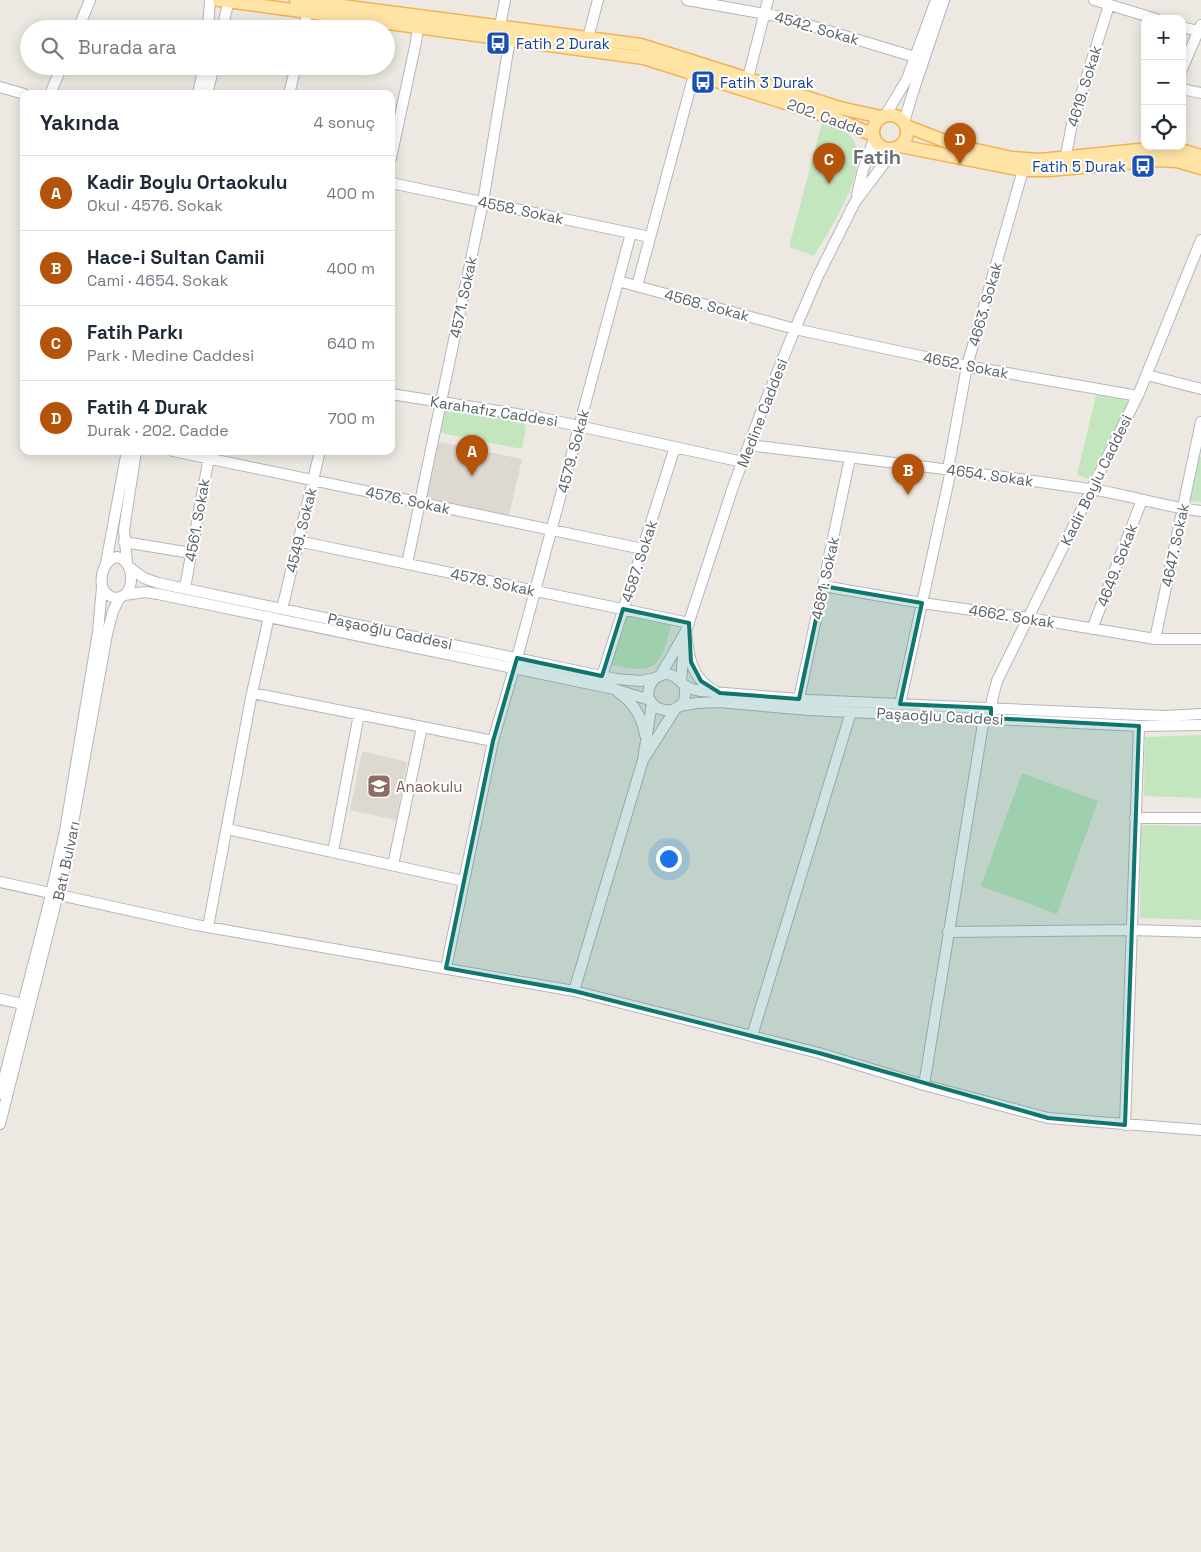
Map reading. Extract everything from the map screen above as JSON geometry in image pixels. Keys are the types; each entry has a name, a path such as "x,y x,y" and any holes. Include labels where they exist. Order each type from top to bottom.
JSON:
{"main road":[{"name":"202. Cadde","path":"296,0 309,7 371,5 418,22"},
{"name":"202. Cadde","path":"225,1 309,7 418,22 588,38 641,45 696,68 836,119 873,137"},
{"name":"202. Cadde","path":"507,31 748,78 840,108 883,116"},
{"path":"1064,163 998,156 947,142 905,124 898,117 883,116 875,123 873,137 882,148 890,150 898,148 1023,170 1152,152 1180,150 1201,156"},
{"path":"898,148 906,138 905,124"},
{"path":"1152,152 1201,168"}],"street":[{"path":"82,20 90,0"},
{"path":"209,20 210,0"},
{"name":"4571. Sokak","path":"406,564 483,202 507,31 505,0"},
{"path":"588,38 598,0"},
{"name":"4542. Sokak","path":"687,0 765,13 915,57"},
{"path":"748,78 768,0"},
{"path":"883,116 907,79 936,0"},
{"path":"905,124 913,92 944,0"},
{"path":"223,20 225,1"},
{"path":"1102,2 1143,15"},
{"name":"4619. Sokak","path":"1064,163 1102,2"},
{"path":"306,20 309,7"},
{"path":"395,138 418,22"},
{"path":"1186,28 1200,30 1186,60"},
{"path":"637,286 696,68"},
{"path":"52,90 58,75"},
{"path":"199,90 202,75"},
{"path":"209,90 212,75"},
{"path":"291,90 294,75"},
{"path":"0,87 20,93"},
{"path":"1186,90 1201,93"},
{"name":"Medine Caddesi","path":"855,202 873,137"},
{"name":"Medine Caddesi","path":"682,683 682,661 687,627 749,445 795,329 818,276 855,202 898,148"},
{"name":"4663. Sokak","path":"900,704 950,470 967,366 1023,170"},
{"name":"4558. Sokak","path":"395,185 650,237"},
{"name":"4579. Sokak","path":"446,968 493,741 552,530 630,233"},
{"name":"Kadir Boylu Caddesi","path":"924,1085 948,932 997,681 1138,396 1199,252 1201,240"},
{"name":"4568. Sokak","path":"618,281 795,329"},
{"name":"4652. Sokak","path":"795,329 967,366 1138,396"},
{"path":"1147,375 1201,389"},
{"name":"Karahafız Caddesi","path":"395,395 532,416 743,462"},
{"name":"4647. Sokak","path":"1155,639 1201,422"},
{"name":"4654. Sokak","path":"749,445 1092,489 1182,509 1201,511"},
{"name":"4587. Sokak","path":"602,676 676,447"},
{"path":"126,455 102,578 102,587 107,595 116,598 128,592 131,584 124,542 126,514 135,455"},
{"name":"4576. Sokak","path":"209,455 313,480 643,549"},
{"name":"4561. Sokak","path":"185,588 209,455"},
{"name":"4549. Sokak","path":"282,609 319,455"},
{"name":"4681. Sokak","path":"799,699 850,458"},
{"name":"4649. Sokak","path":"1092,630 1142,500"},
{"name":"4578. Sokak","path":"298,541 623,610 687,627"},
{"path":"124,542 191,553"},
{"path":"106,563 117,557 121,558 128,565"},
{"name":"Paşaoğlu Caddesi","path":"128,565 139,575 151,581 516,663 614,689 651,702"},
{"name":"4662. Sokak","path":"823,586 1155,639 1201,639"},
{"name":"Batı Bulvarı","path":"0,1124 55,894 99,623 102,587"},
{"name":"Paşaoğlu Caddesi","path":"122,596 151,593 516,663 632,681 649,680 657,677"},
{"name":"Batı Bulvarı","path":"0,1094 76,815 107,634 113,611 122,596"},
{"path":"208,927 252,693 269,617"},
{"path":"687,627 688,653 698,676 705,685 720,693"},
{"name":"Medine Caddesi","path":"657,677 687,627"},
{"path":"574,991 644,760 651,702 648,691 650,685 657,677 669,674 675,676 682,683 684,698 644,760"},
{"name":"Paşaoğlu Caddesi","path":"682,683 701,691 720,693 900,704 989,715 1140,726 1201,725"},
{"path":"614,689 626,698 636,710 643,724 646,741"},
{"path":"252,693 493,741"},
{"path":"651,702 660,710 666,711 677,707"},
{"name":"Paşaoğlu Caddesi","path":"677,707 697,703 718,702 851,712 989,715 1166,716 1201,714"},
{"path":"752,1036 851,712"},
{"path":"333,852 359,714"},
{"path":"1125,1125 1135,818 1140,726"},
{"path":"393,865 422,727"},
{"path":"1135,818 1201,818"},
{"path":"227,829 464,881"},
{"path":"0,882 208,927 574,991 819,1053 924,1085 1048,1118 1201,1130"},
{"path":"948,932 1131,930 1201,932"},
{"path":"0,999 23,1004"}],"highlighted area":[{"path":"823,586 922,603 900,704 991,708 991,718 1139,726 1125,1125 1048,1118 819,1053 574,991 446,968 493,741 517,658 602,676 623,609 689,623 691,662 701,681 720,693 799,699"}],"shaded area":[{"path":"434,441 522,459 509,515 425,498"},
{"name":"Anaokulu","path":"362,751 407,762 396,820 350,810"}],"green space":[{"path":"822,123 847,133 855,145 857,160 855,176 848,194 814,256 789,247"},
{"path":"1096,395 1129,401 1089,479 1077,475"},
{"path":"438,409 522,420 526,427 522,449 436,432"},
{"path":"1198,456 1201,457 1201,502 1188,501"},
{"path":"626,612 672,621 665,648 655,664 648,668 626,668 609,664"},
{"path":"1201,735 1201,798 1144,796 1145,737"},
{"path":"1022,773 1098,801 1057,914 981,886"},
{"path":"1141,825 1201,826 1201,920 1140,918"}],"place":[{"name":"Fatih 2 Durak","path":"498,43"},
{"name":"Fatih 3 Durak","path":"703,82"},
{"name":"Fatih 4 Durak","path":"960,164"},
{"name":"Fatih 5 Durak","path":"1143,166"},
{"name":"Fatih Parkı","path":"829,184"},
{"name":"Kadir Boylu Ortaokulu","path":"472,476"},
{"name":"Hace-i Sultan Camii","path":"908,495"},
{"name":"Anaokulu","path":"379,786"}],"district":[{"name":"Fatih","path":"877,157"}]}
